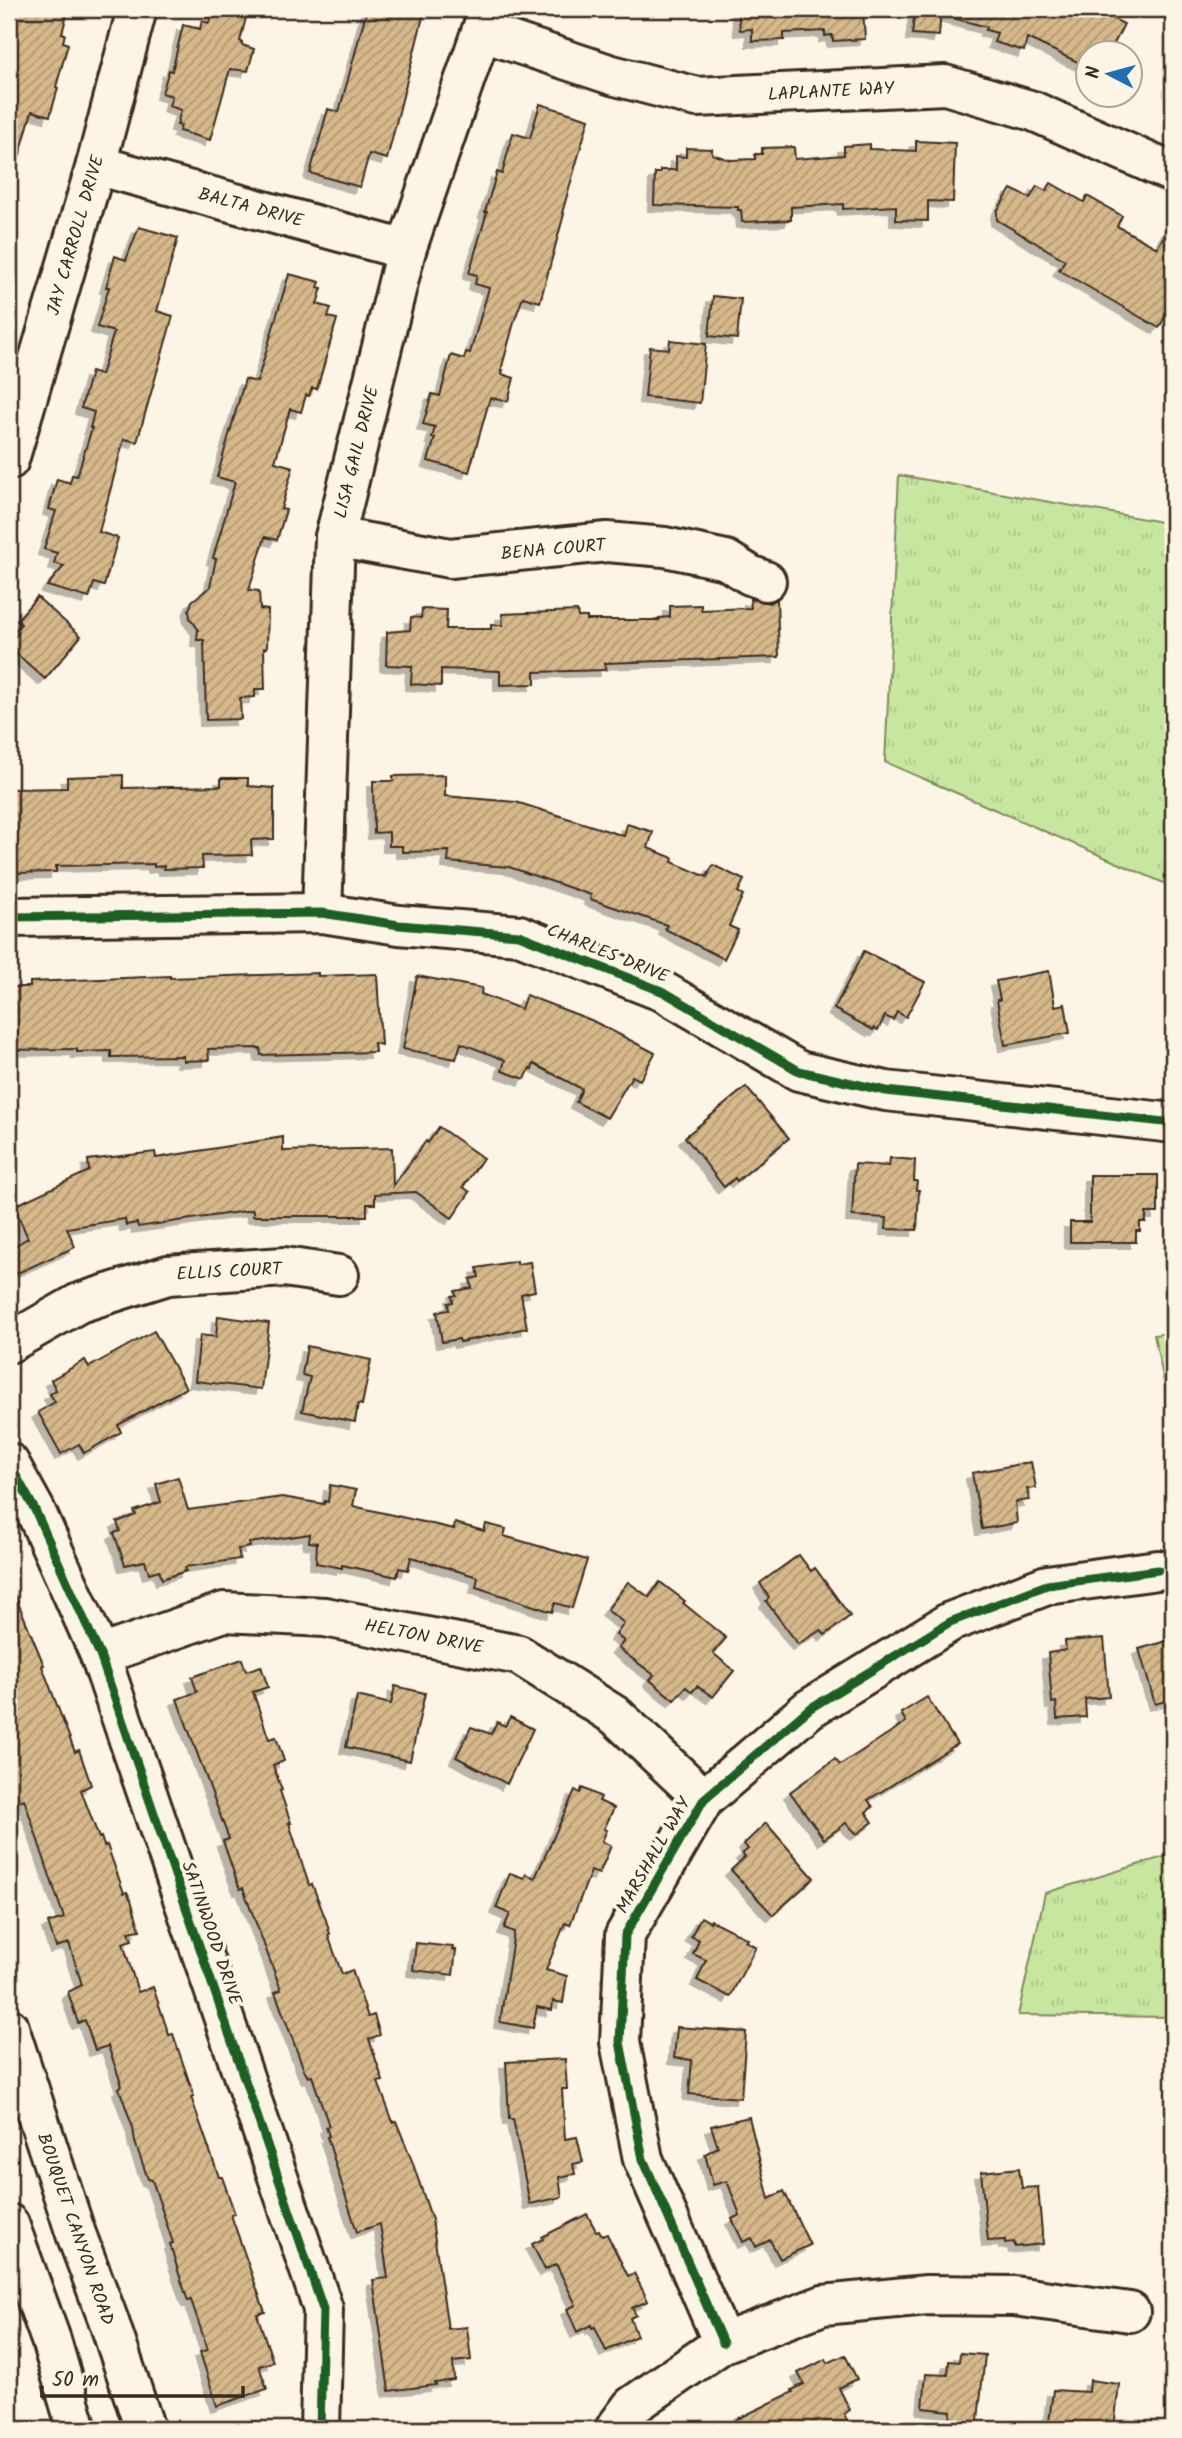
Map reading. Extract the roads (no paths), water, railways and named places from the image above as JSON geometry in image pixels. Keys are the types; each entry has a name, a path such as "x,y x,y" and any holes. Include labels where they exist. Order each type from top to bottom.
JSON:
{"street":[{"name":"JAY CARROLL DRIVE","path":"9,460 96,164 137,9"},
{"name":"LAPLANTE WAY","path":"486,20 612,75 697,97 945,85 1033,111 1173,173"},
{"name":"LISA GAIL DRIVE","path":"322,913 335,537 406,250 486,20"},
{"name":"BALTA DRIVE","path":"96,164 406,250"},
{"name":"BENA COURT","path":"335,537 450,558 607,542 665,547 726,560 750,575 766,581"},
{"name":"CHARLES DRIVE","path":"9,917 322,913 399,925 519,935 664,992 799,1071 887,1091 1173,1123"},
{"name":"ELLIS COURT","path":"9,1343 79,1303 168,1275 284,1267 339,1275"},
{"name":"SATINWOOD DRIVE","path":"9,1464 35,1510 100,1655 323,2309 320,2429"},
{"name":"MARSHALL WAY","path":"723,2343 643,2159 620,2042 625,1935 704,1799 809,1709 950,1622 1047,1585 1158,1570"},
{"name":"HELTON DRIVE","path":"100,1655 224,1612 325,1617 519,1655 616,1716 704,1799"},
{"name":"BOUQUET CANYON ROAD","path":"9,2028 76,2234 145,2429"},
{"path":"9,2224 51,2340 77,2429"},
{"path":"615,2429 632,2406 723,2343 823,2305 927,2294 1014,2296 1129,2312"}]}
